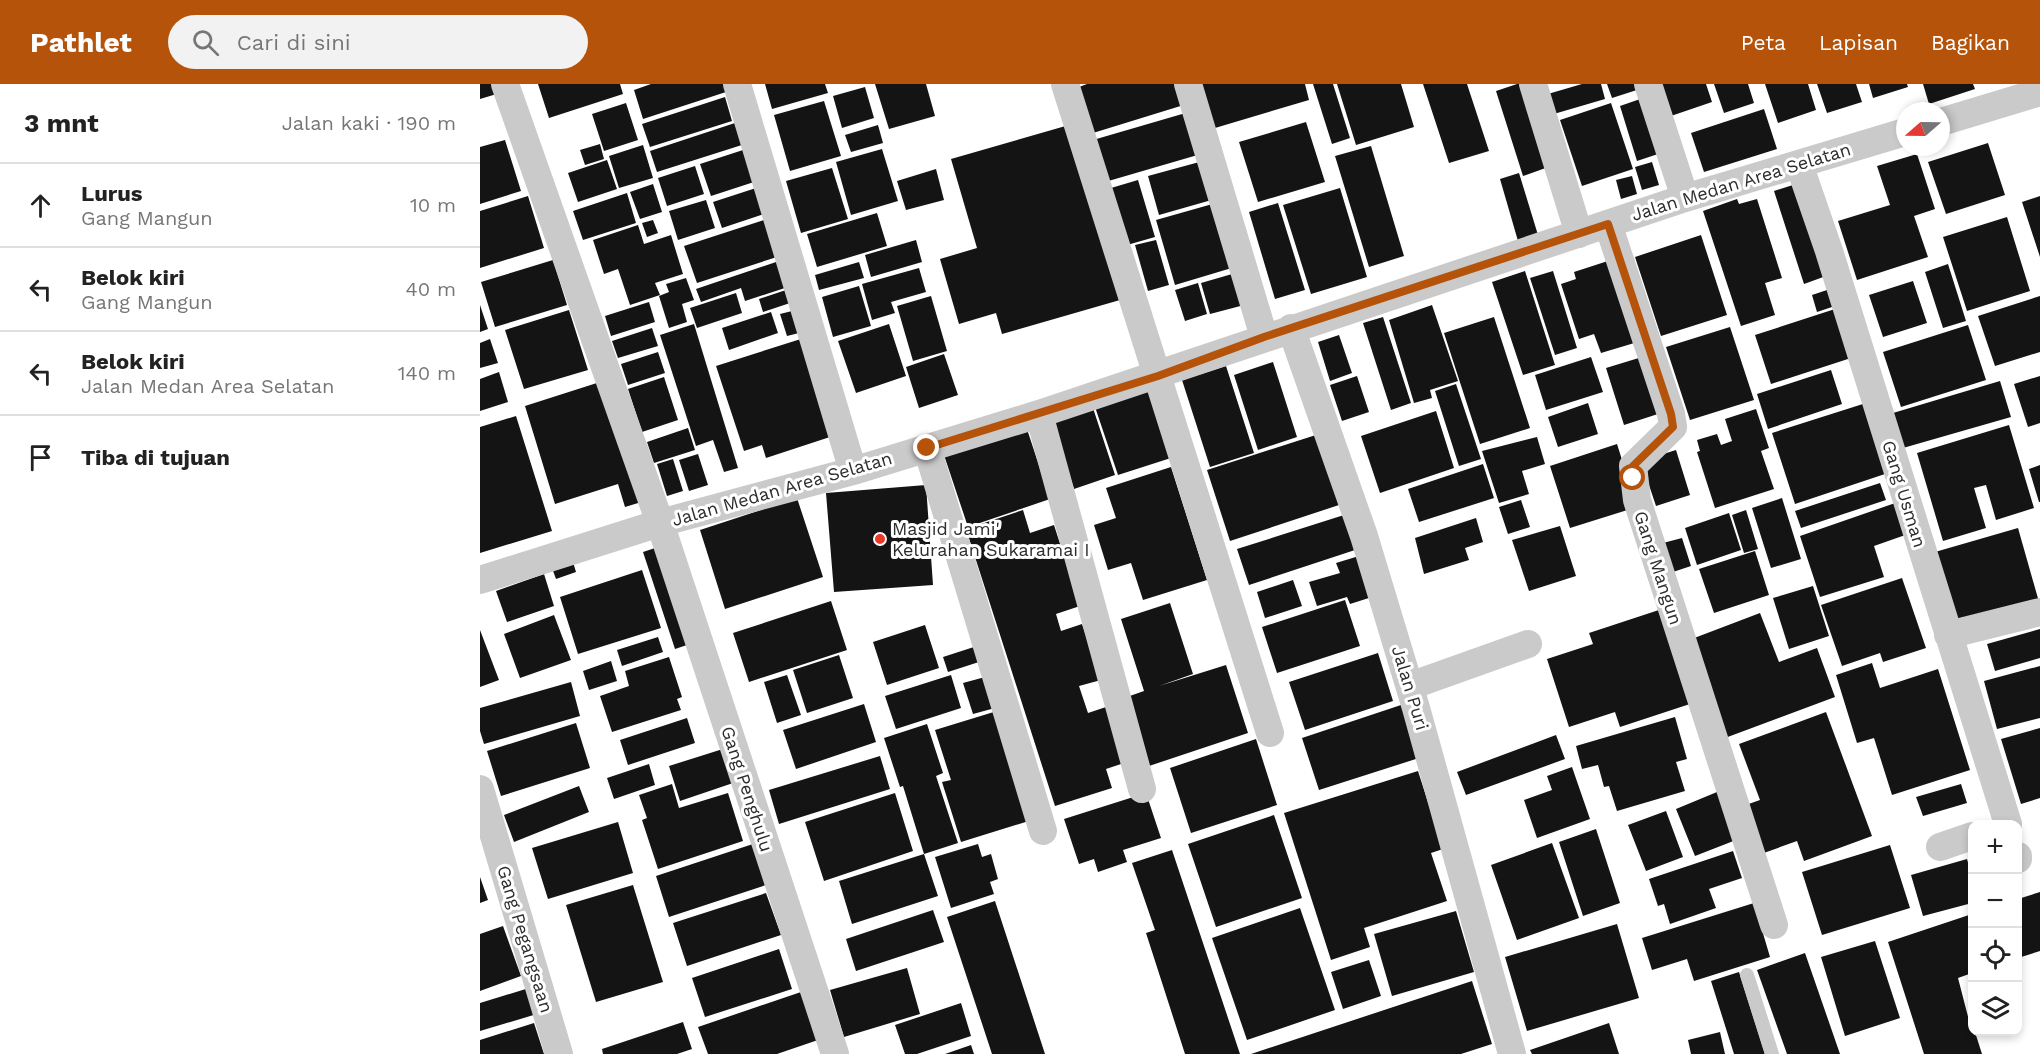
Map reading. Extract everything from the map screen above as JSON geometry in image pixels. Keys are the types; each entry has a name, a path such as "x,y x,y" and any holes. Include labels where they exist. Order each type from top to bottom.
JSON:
{"street":[{"name":"Gang Penghulu","path":"505,84 660,523 835,1054"},
{"path":"737,84 853,471"},
{"path":"1065,84 1270,733"},
{"path":"1188,84 1264,337"},
{"path":"1533,84 1579,234"},
{"path":"1648,84 1685,198"},
{"path":"1950,116 1981,96 2040,92"},
{"name":"Jalan Medan Area Selatan","path":"480,580 660,523 853,471 1039,414 1685,198 1896,135"},
{"name":"Gang Usman","path":"1799,164 1833,262 2006,820"},
{"name":"Gang Mangun","path":"1608,224 1671,414 1673,427 1633,466 1636,500 1774,925"},
{"name":"Jalan Puri","path":"1291,328 1364,536 1410,686 1512,1054"},
{"path":"1039,414 1142,789"},
{"path":"927,448 1043,831"},
{"path":"1948,635 2040,612"},
{"path":"1410,686 1528,644"},
{"name":"Gang Pegangsaan","path":"480,789 560,1054"},
{"path":"1940,847 1968,837"}],"lane":[{"path":"1747,975 1772,1054"}],"building":[{"path":"480,84 498,84 500,93 480,99"},
{"path":"538,84 620,84 623,94 549,118"},
{"path":"651,84 724,84 726,92 643,119 634,90"},
{"path":"765,84 825,84 828,93 772,109"},
{"path":"875,84 926,84 935,116 889,129"},
{"path":"1087,84 1181,84 1187,104 1093,133 1079,87"},
{"path":"1202,84 1305,84 1309,100 1215,128"},
{"path":"1313,84 1333,84 1350,138 1332,144"},
{"path":"1337,84 1401,84 1414,127 1356,145"},
{"path":"1423,84 1467,84 1489,151 1449,163"},
{"path":"1517,84 1528,84 1554,165 1523,176 1496,91"},
{"path":"1582,84 1601,84 1605,99 1547,116 1541,96"},
{"path":"1607,84 1639,84 1640,89 1612,98"},
{"path":"1658,84 1706,84 1712,102 1668,117"},
{"path":"1714,84 1748,84 1754,103 1724,113"},
{"path":"1765,84 1808,84 1816,110 1778,123"},
{"path":"1817,84 1856,84 1862,102 1827,113"},
{"path":"1869,84 1907,84 1908,87 1873,98"},
{"path":"1923,84 1973,84 1975,89 1935,102 1928,102"},
{"path":"865,87 874,118 842,128 833,96"},
{"path":"725,97 732,121 650,147 642,124"},
{"path":"1646,97 1664,152 1637,161 1620,106"},
{"path":"824,101 841,156 790,171 774,115"},
{"path":"626,103 638,140 604,151 592,114"},
{"path":"1611,103 1633,169 1582,186 1560,120"},
{"path":"1764,109 1777,149 1704,172 1691,133"},
{"path":"1189,112 1201,154 1105,182 1093,140"},
{"path":"738,122 745,144 657,172 650,151"},
{"path":"1306,122 1325,182 1258,202 1239,142"},
{"path":"878,125 883,143 851,152 845,135"},
{"path":"1069,125 1120,300 1002,334 996,313 959,324 940,259 977,248 951,159"},
{"path":"505,140 521,191 480,204 480,147"},
{"path":"1988,143 2005,195 1946,214 1928,162"},
{"path":"600,144 604,159 585,165 580,150"},
{"path":"643,145 653,178 619,188 609,156"},
{"path":"1371,146 1404,256 1369,267 1335,156"},
{"path":"882,149 898,201 851,215 836,162"},
{"path":"743,150 754,182 711,196 700,164"},
{"path":"1918,156 1935,209 1914,216 1928,257 1857,280 1838,221 1890,205 1877,166"},
{"path":"607,160 617,189 578,202 568,173"},
{"path":"1203,161 1215,199 1159,215 1148,176"},
{"path":"1652,162 1659,185 1642,190 1635,167"},
{"path":"695,166 704,194 667,206 658,178"},
{"path":"832,168 848,219 801,233 786,181"},
{"path":"936,169 944,200 906,210 897,181"},
{"path":"1519,173 1538,235 1518,241 1500,179"},
{"path":"1632,176 1637,194 1621,199 1616,180"},
{"path":"1138,180 1155,237 1127,245 1111,188"},
{"path":"653,184 662,212 640,219 630,192"},
{"path":"1796,184 1826,276 1804,284 1774,191"},
{"path":"756,188 764,214 722,228 713,202"},
{"path":"1340,188 1367,277 1311,294 1283,205"},
{"path":"627,193 636,223 583,240 573,211"},
{"path":"528,196 544,248 480,268 480,211"},
{"path":"2040,196 2040,257 2022,202"},
{"path":"1737,199 1739,204 1757,199 1782,278 1765,283 1775,315 1741,326 1703,211"},
{"path":"706,200 715,228 678,240 669,211"},
{"path":"1216,203 1235,267 1175,285 1156,220"},
{"path":"1278,203 1305,290 1275,299 1249,212"},
{"path":"877,213 887,246 817,267 807,234"},
{"path":"2007,217 2030,291 1967,311 1943,237"},
{"path":"767,219 780,256 697,283 684,246"},
{"path":"653,220 658,233 647,237 642,223"},
{"path":"638,225 644,244 671,235 683,274 655,283 660,295 630,305 618,269 604,274 593,240"},
{"path":"1701,235 1727,315 1661,336 1635,257"},
{"path":"916,240 922,262 871,277 865,255"},
{"path":"1156,240 1169,285 1148,291 1135,245"},
{"path":"1614,259 1641,341 1601,353 1594,334 1579,339 1561,284 1576,279 1574,272"},
{"path":"553,260 567,305 495,327 481,282"},
{"path":"782,260 788,287 745,301 741,288 701,302 696,289"},
{"path":"859,262 864,278 819,290 815,275"},
{"path":"1948,264 1966,321 1943,328 1925,272"},
{"path":"919,268 926,292 891,302 895,313 872,320 862,284"},
{"path":"1525,271 1555,365 1523,375 1492,282"},
{"path":"1553,271 1577,348 1555,355 1530,278"},
{"path":"1239,272 1248,304 1210,314 1201,283"},
{"path":"686,278 694,300 682,304 687,322 669,328 659,296 669,292 666,284"},
{"path":"1913,281 1927,323 1883,337 1869,295"},
{"path":"1198,283 1207,314 1185,321 1175,290"},
{"path":"859,286 871,326 833,337 822,297"},
{"path":"789,289 793,302 763,312 759,299"},
{"path":"1830,289 1835,306 1817,312 1812,295"},
{"path":"736,293 742,313 697,328 690,308"},
{"path":"931,296 947,351 913,361 897,306"},
{"path":"2040,296 2040,352 1995,366 1978,316"},
{"path":"649,302 655,322 611,336 605,316"},
{"path":"480,305 488,329 480,332"},
{"path":"1432,305 1458,381 1430,390 1432,398 1414,403 1389,320"},
{"path":"1835,309 1851,358 1771,384 1755,335"},
{"path":"569,310 588,370 524,389 505,330"},
{"path":"796,310 803,332 787,336 780,314"},
{"path":"771,312 778,333 729,350 722,328"},
{"path":"1383,317 1411,403 1391,410 1363,323"},
{"path":"1494,317 1530,428 1480,444 1444,333"},
{"path":"694,324 738,468 724,472 713,440 696,446 660,335"},
{"path":"889,324 906,376 856,393 838,341"},
{"path":"1968,325 1986,380 1901,407 1883,352"},
{"path":"1730,327 1754,400 1690,420 1666,347"},
{"path":"652,328 658,346 618,358 612,341"},
{"path":"1339,335 1352,373 1330,381 1318,342"},
{"path":"804,338 833,436 766,458 762,445 744,451 716,366"},
{"path":"490,339 498,363 480,368 480,343"},
{"path":"658,352 665,373 628,385 621,364"},
{"path":"944,354 958,395 919,408 906,367"},
{"path":"1591,357 1603,392 1546,410 1535,375"},
{"path":"1642,357 1661,413 1624,425 1606,368"},
{"path":"1273,362 1297,437 1258,450 1234,375"},
{"path":"1226,366 1254,453 1210,467 1182,380"},
{"path":"1831,370 1842,404 1768,429 1757,394"},
{"path":"499,372 508,402 480,411 480,379"},
{"path":"1357,376 1369,412 1342,421 1330,385"},
{"path":"2040,376 2040,423 2028,427 2014,384"},
{"path":"664,377 678,420 642,432 628,389"},
{"path":"2000,381 2011,417 1903,448 1893,413"},
{"path":"600,382 648,500 625,507 618,484 555,504 525,406"},
{"path":"1456,384 1481,459 1459,466 1435,391"},
{"path":"1151,385 1174,457 1118,475 1094,404"},
{"path":"1588,403 1598,434 1558,447 1548,417"},
{"path":"1866,403 1888,473 1795,504 1772,433"},
{"path":"1092,405 1115,475 1074,489 1051,418"},
{"path":"1756,409 1769,448 1761,451 1774,489 1715,508 1697,452 1700,451 1697,440 1717,434 1721,445 1732,441 1725,419"},
{"path":"1436,411 1454,468 1380,493 1361,436"},
{"path":"516,416 552,531 480,553 480,427"},
{"path":"1025,423 1050,499 968,527 942,449"},
{"path":"2009,425 2034,508 1996,520 1986,485 1974,488 1986,528 1943,541 1917,453"},
{"path":"688,428 695,450 654,463 647,442"},
{"path":"1319,434 1342,504 1230,541 1207,470"},
{"path":"1537,437 1545,464 1522,471 1529,494 1499,503 1482,451"},
{"path":"1617,444 1637,507 1570,528 1550,466"},
{"path":"1676,450 1690,495 1656,506 1641,461"},
{"path":"698,454 708,485 689,491 679,460"},
{"path":"673,459 683,491 667,496 657,464"},
{"path":"1483,464 1494,498 1419,522 1408,489"},
{"path":"2040,465 2040,502 2039,502 2029,469"},
{"path":"1171,467 1207,580 1143,600 1131,563 1108,570 1094,525 1116,518 1106,488"},
{"path":"1880,483 1886,500 1801,528 1795,511"},
{"name":"Masjid Jami' Kelurahan Sukaramai I","path":"926,485 933,585 834,592 826,493"},
{"path":"797,498 823,577 725,609 700,530"},
{"path":"1782,498 1801,559 1771,568 1752,508"},
{"path":"1521,500 1530,527 1508,534 1499,507"},
{"path":"1901,501 1911,533 1874,546 1884,577 1820,597 1800,536"},
{"path":"1023,510 1030,533 1054,525 1080,606 1056,614 1061,631 1082,624 1101,680 1079,686 1088,713 1112,705 1130,761 1106,769 1112,788 1055,806 966,529"},
{"path":"1746,510 1758,549 1744,553 1732,515"},
{"path":"1729,513 1741,550 1697,565 1685,528"},
{"path":"1344,515 1355,550 1249,585 1237,549"},
{"path":"1476,518 1483,542 1465,548 1469,560 1424,574 1415,538"},
{"path":"1560,526 1576,576 1529,591 1512,540"},
{"path":"2018,528 2039,602 1956,626 1935,552"},
{"path":"1682,538 1691,566 1673,572 1663,543"},
{"path":"664,545 696,642 675,649 643,552"},
{"path":"1755,551 1769,595 1714,613 1699,569"},
{"path":"1359,556 1372,597 1350,604 1347,597 1317,606 1309,582 1340,573 1336,563"},
{"path":"573,562 576,572 556,579 552,568"},
{"path":"642,570 661,628 578,654 560,597"},
{"path":"544,574 554,606 507,622 496,591"},
{"path":"1902,578 1926,648 1883,662 1880,653 1842,666 1821,605"},
{"path":"1293,580 1302,606 1265,618 1257,592"},
{"path":"1813,586 1829,636 1789,649 1773,598"},
{"path":"1345,600 1360,646 1277,673 1262,627"},
{"path":"831,601 847,650 749,682 733,633"},
{"path":"1170,603 1193,674 1159,686 1226,665 1248,733 1146,767 1124,698 1144,691 1121,619"},
{"path":"1668,607 1699,701 1620,727 1615,712 1569,727 1547,659 1593,644 1589,633"},
{"path":"1760,613 1779,662 1817,648 1835,697 1725,738 1689,640"},
{"path":"554,615 571,660 520,678 504,634"},
{"path":"925,625 939,668 887,685 873,642"},
{"path":"2040,629 2040,658 1995,671 1987,644"},
{"path":"480,630 499,680 480,687"},
{"path":"658,637 663,652 622,666 617,650"},
{"path":"977,646 982,661 948,672 943,657"},
{"path":"1378,653 1393,701 1305,730 1289,682"},
{"path":"839,655 853,698 807,713 793,670"},
{"path":"669,657 682,697 677,699 681,710 612,732 600,696 629,686 625,671"},
{"path":"611,661 617,681 589,690 583,671"},
{"path":"1872,663 1880,688 1938,669 1970,770 1892,795 1874,738 1857,743 1836,675"},
{"path":"2040,666 2040,718 1997,729 1984,681"},
{"path":"787,675 801,715 777,723 764,682"},
{"path":"951,675 961,708 896,729 885,696"},
{"path":"985,677 995,708 973,714 963,683"},
{"path":"571,682 580,716 484,744 480,731 480,708"},
{"path":"864,704 876,742 796,769 783,730"},
{"path":"1401,705 1419,758 1319,790 1302,738"},
{"path":"997,711 1032,820 961,842 942,782 951,780 935,730"},
{"path":"1826,712 1872,836 1804,861 1797,841 1761,854 1743,806 1760,800 1739,744"},
{"path":"1675,717 1687,759 1676,762 1685,791 1617,811 1609,786 1604,787 1598,765 1582,769 1576,746"},
{"path":"687,718 695,743 628,765 620,740"},
{"path":"576,723 590,768 501,796 487,751"},
{"path":"927,724 943,773 936,776 958,843 924,854 903,786 900,787 884,738"},
{"path":"2040,728 2040,798 2021,804 2001,739"},
{"path":"1556,735 1565,759 1466,795 1457,772"},
{"path":"1256,739 1277,805 1191,833 1170,768"},
{"path":"726,748 736,782 680,801 669,766"},
{"path":"880,756 890,789 779,824 769,790"},
{"path":"649,764 655,785 614,799 607,778"},
{"path":"1572,767 1590,819 1537,838 1524,800 1552,790 1547,776"},
{"path":"1418,771 1443,849 1431,853 1447,901 1364,928 1370,947 1331,960 1284,813"},
{"path":"672,784 679,808 728,793 743,841 658,869 642,820 647,818 639,795"},
{"path":"1961,784 1967,803 1923,816 1916,797"},
{"path":"579,786 589,812 514,842 504,815"},
{"path":"1717,792 1736,840 1695,856 1676,809"},
{"path":"895,793 913,851 824,881 805,822"},
{"path":"1146,793 1161,838 1123,850 1127,862 1098,872 1094,859 1079,864 1064,819"},
{"path":"1666,811 1683,857 1646,871 1628,825"},
{"path":"1274,815 1302,898 1216,927 1188,844"},
{"path":"618,822 633,873 548,899 532,848"},
{"path":"1596,829 1620,903 1583,916 1559,842"},
{"path":"762,841 775,882 669,917 656,876"},
{"path":"1552,843 1579,918 1517,940 1491,865"},
{"path":"978,844 982,857 991,854 998,879 990,882 994,894 951,908 935,857"},
{"path":"1890,845 1910,908 1822,935 1802,872"},
{"path":"1172,850 1240,1054 1185,1054 1146,933 1155,930 1132,863"},
{"path":"1733,851 1742,878 1709,889 1716,908 1670,924 1664,904 1658,906 1649,879"},
{"path":"924,854 938,896 852,924 839,881"},
{"path":"1967,859 1968,904 1923,916 1911,875"},
{"path":"480,877 488,900 480,903"},
{"path":"633,885 663,982 596,1002 566,905"},
{"path":"2040,892 2040,951 2022,957 2022,928 2022,898"},
{"path":"766,893 781,935 687,966 673,923"},
{"path":"995,901 1045,1054 992,1054 947,917"},
{"path":"1754,903 1770,957 1694,981 1687,959 1652,970 1642,938"},
{"path":"1300,908 1335,1010 1247,1040 1212,938"},
{"path":"933,910 944,942 856,971 846,939"},
{"path":"1456,911 1474,972 1392,996 1374,934"},
{"path":"1968,915 1968,974 1958,978 1968,1017 1968,1036 1976,1036 1982,1054 1924,1054 1888,942"},
{"path":"1617,924 1639,998 1527,1031 1505,957"},
{"path":"503,926 521,976 480,991 480,934"},
{"path":"1875,941 1900,1018 1845,1036 1821,957"},
{"path":"779,949 792,989 705,1017 692,978"},
{"path":"1805,953 1840,1054 1787,1054 1757,970"},
{"path":"1369,960 1381,996 1343,1009 1331,972"},
{"path":"907,968 920,1014 844,1037 830,990"},
{"path":"1739,972 1765,1054 1734,1054 1711,981"},
{"path":"1472,981 1492,1044 1461,1054 1251,1054"},
{"path":"529,988 537,1014 480,1031 480,1003"},
{"path":"801,992 818,1040 777,1054 708,1054 698,1027"},
{"path":"961,1003 971,1036 917,1054 905,1054 895,1025"},
{"path":"683,1022 692,1049 677,1054 603,1054 602,1049"},
{"path":"534,1023 544,1054 480,1054 480,1040"},
{"path":"1609,1023 1619,1054 1532,1054 1530,1050"},
{"path":"1720,1032 1725,1054 1691,1054 1688,1040"},
{"path":"971,1045 974,1054 945,1054"}],"place":[{"name":"Masjid Jami' Kelurahan Sukaramai I","path":"880,539"}],"route":[{"path":"927,448 1158,376 1264,337 1608,224 1671,414 1673,427 1633,466 1633,478"}]}
